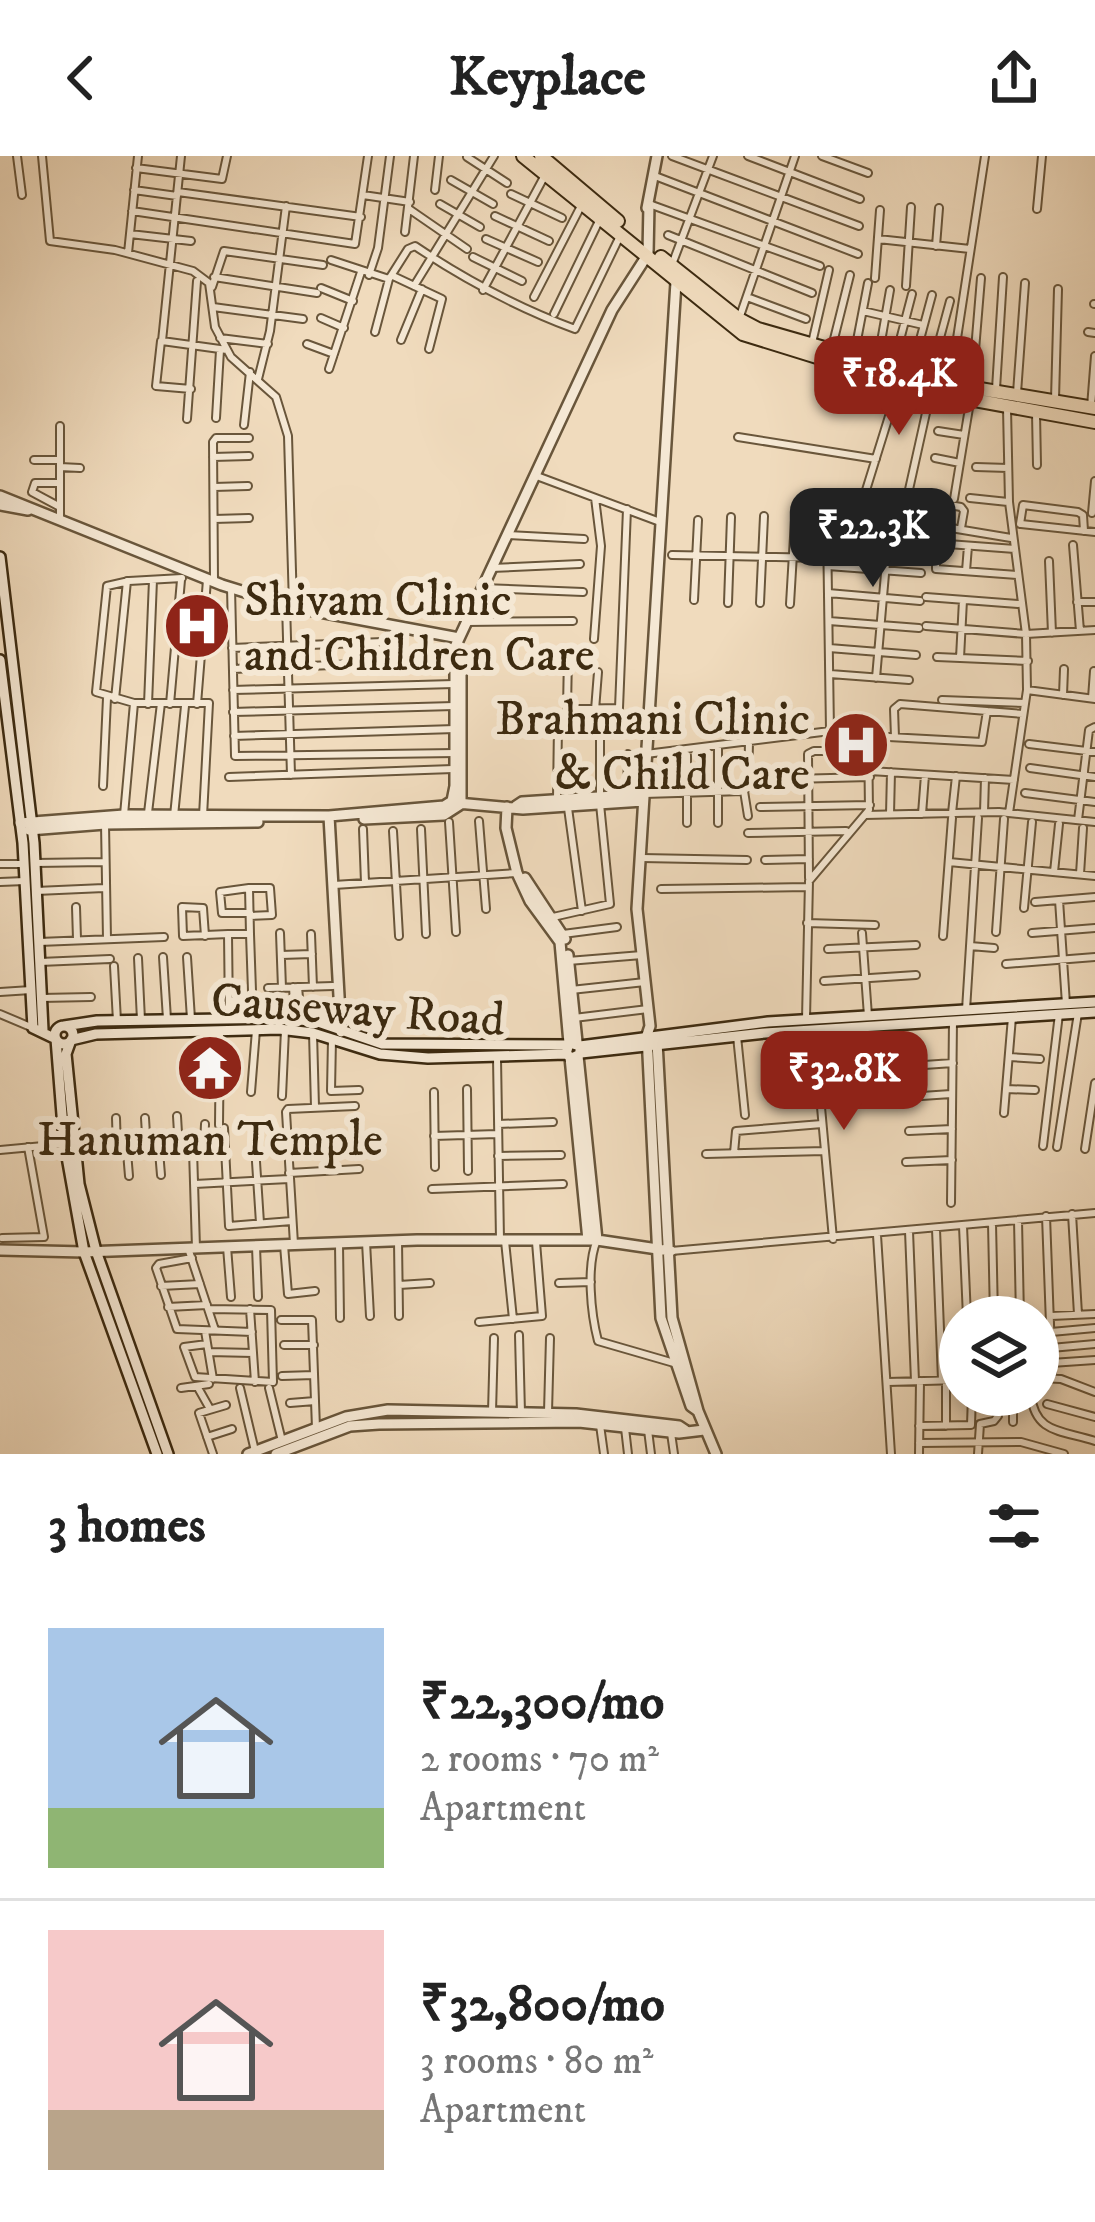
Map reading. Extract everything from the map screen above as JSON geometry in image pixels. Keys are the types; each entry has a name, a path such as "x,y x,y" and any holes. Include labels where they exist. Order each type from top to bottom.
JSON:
{"main road":[{"path":"523,156 739,319 911,374 930,385 1012,403 1093,407"},
{"path":"541,156 646,249 676,282 752,338 899,384 950,385 971,395 996,393 1036,413 1095,422"}],"street":[{"path":"16,156 22,195"},
{"path":"42,156 50,242 128,253 193,271 209,283 224,349 216,418"},
{"path":"128,253 139,156"},
{"path":"181,156 157,386 191,389"},
{"path":"136,168 222,178 227,156"},
{"path":"132,211 355,244 368,156"},
{"path":"329,369 378,248 390,156"},
{"path":"405,232 414,156"},
{"path":"436,190 439,156"},
{"path":"400,340 431,257 494,156"},
{"path":"456,802 453,660 457,642 612,310 646,249 657,156"},
{"path":"672,156 859,226"},
{"path":"672,266 713,156"},
{"path":"748,156 860,199"},
{"path":"739,319 795,156"},
{"path":"822,156 868,173"},
{"path":"950,385 985,156"},
{"path":"1037,208 1042,156"},
{"path":"467,157 507,183"},
{"path":"483,290 545,173"},
{"path":"655,176 858,254"},
{"path":"451,180 493,205"},
{"path":"134,190 361,217"},
{"path":"511,194 562,218"},
{"path":"363,195 409,206 467,249"},
{"path":"440,203 480,227"},
{"path":"534,296 582,203"},
{"path":"649,204 820,266"},
{"path":"258,379 268,344 286,206"},
{"path":"900,340 909,290 911,207"},
{"path":"936,245 939,208"},
{"path":"853,359 872,281 880,210"},
{"path":"495,216 548,241"},
{"path":"554,314 601,218"},
{"path":"375,332 391,278 410,246 518,308 575,329 621,233"},
{"path":"130,234 191,242"},
{"path":"668,235 812,292"},
{"path":"486,239 538,262"},
{"path":"878,239 971,250"},
{"path":"211,291 224,251 323,265"},
{"path":"473,257 522,281"},
{"path":"332,260 418,287 443,301 429,349"},
{"path":"812,346 829,270"},
{"path":"831,352 850,274"},
{"path":"996,393 1003,277"},
{"path":"214,278 319,290 353,301"},
{"path":"954,500 971,395 981,278"},
{"path":"188,419 197,281"},
{"path":"676,282 637,909 652,1037 672,1318 698,1412 716,1454"},
{"path":"1016,523 1009,502 1009,468 1025,283"},
{"path":"1055,402 1058,289"},
{"path":"882,336 890,290"},
{"path":"911,374 932,295"},
{"path":"747,297 806,320"},
{"path":"905,519 950,301"},
{"path":"213,308 302,320"},
{"path":"863,311 923,325"},
{"path":"322,318 344,328"},
{"path":"220,338 268,344"},
{"path":"162,340 224,349 276,397 288,436 291,775"},
{"path":"307,344 334,355"},
{"path":"1093,407 1094,356"},
{"path":"244,425 250,372"},
{"path":"855,512 862,503 899,384"},
{"path":"1036,413 1037,465"},
{"path":"60,426 60,522"},
{"path":"938,430 964,435"},
{"path":"739,437 876,459"},
{"path":"197,704 211,581 214,440 249,439"},
{"path":"213,457 249,456"},
{"path":"935,458 960,463"},
{"path":"34,460 80,468"},
{"path":"976,467 1009,468"},
{"path":"535,476 660,522"},
{"path":"1093,507 1095,481"},
{"path":"60,483 35,483 32,492 60,507"},
{"path":"214,487 248,486"},
{"path":"869,514 875,493 908,496 963,508 961,528"},
{"path":"594,639 601,546 595,498"},
{"path":"970,498 1009,502"},
{"path":"0,500 182,574 290,606 457,642"},
{"path":"996,932 1006,816 1027,690 1026,634 1013,538 1016,523 1023,506 1082,514 1084,531"},
{"path":"568,655 564,705 570,710 616,710 621,704 627,509"},
{"path":"830,731 830,522 855,512 1013,538"},
{"path":"760,603 764,516"},
{"path":"728,603 731,517"},
{"path":"214,519 249,518"},
{"path":"694,600 698,520"},
{"path":"790,604 795,520"},
{"path":"1016,523 1095,532"},
{"path":"506,535 584,539"},
{"path":"827,535 1015,549"},
{"path":"876,677 888,539"},
{"path":"937,543 936,569 1017,575"},
{"path":"1072,544 1080,631"},
{"path":"966,571 968,546"},
{"path":"672,555 793,557 921,573"},
{"path":"0,557 7,713"},
{"path":"1048,561 1052,633"},
{"path":"491,568 580,564"},
{"path":"182,574 107,586 96,692 134,703 209,703 203,816"},
{"path":"148,816 182,574"},
{"path":"148,704 153,580"},
{"path":"103,786 127,581"},
{"path":"231,588 234,753 239,757 456,753"},
{"path":"482,588 583,592"},
{"path":"828,593 1019,604"},
{"path":"960,658 963,600"},
{"path":"1077,602 1095,602"},
{"path":"466,622 573,621"},
{"path":"829,621 1026,634 1095,630"},
{"path":"232,648 383,642"},
{"path":"456,802 461,675 457,642"},
{"path":"829,648 916,655"},
{"path":"937,657 1028,661"},
{"path":"0,660 36,891 38,1029"},
{"path":"232,669 453,660"},
{"path":"1063,694 1064,669"},
{"path":"1027,690 1093,699 1094,670"},
{"path":"595,710 598,672"},
{"path":"830,674 909,680"},
{"path":"233,689 454,684"},
{"path":"942,700 1025,703"},
{"path":"124,815 134,703"},
{"path":"174,816 186,704"},
{"path":"895,737 895,705 1024,714"},
{"path":"233,712 454,706"},
{"path":"646,754 830,731 982,742 987,711"},
{"path":"553,917 610,904 600,801 600,722"},
{"path":"557,724 557,799"},
{"path":"1080,874 1081,800 1091,752 1089,730 1095,727"},
{"path":"234,736 455,729"},
{"path":"809,884 870,805 870,736"},
{"path":"749,742 751,783 891,772 1014,780"},
{"path":"1029,744 1091,752"},
{"path":"718,745 718,823"},
{"path":"833,1239 811,1025 807,923 810,752 870,752"},
{"path":"627,795 628,754"},
{"path":"687,755 687,824"},
{"path":"229,777 455,768"},
{"path":"1030,768 1095,777"},
{"path":"890,814 891,772"},
{"path":"922,814 925,774"},
{"path":"943,936 956,776"},
{"path":"966,1010 986,778"},
{"path":"511,807 557,799 747,792 748,816"},
{"path":"1025,793 1095,802"},
{"path":"26,826 330,819 456,802 568,806 627,795 644,797"},
{"path":"760,807 870,805"},
{"path":"568,806 583,911"},
{"path":"511,807 506,828 517,873 530,902 560,942 593,1242 598,1341 674,1363"},
{"path":"26,826 124,815 330,819"},
{"path":"865,815 1095,822"},
{"path":"330,819 341,1029 331,1090 359,1090"},
{"path":"479,821 486,910"},
{"path":"508,821 526,880 563,934 574,1018 573,1049"},
{"path":"449,822 456,932"},
{"path":"1024,908 1032,822"},
{"path":"105,824 107,939"},
{"path":"1054,872 1059,824"},
{"path":"363,829 364,883"},
{"path":"422,829 426,934"},
{"path":"393,831 399,936"},
{"path":"748,833 849,831"},
{"path":"640,858 747,860"},
{"path":"765,860 809,859"},
{"path":"0,864 105,862"},
{"path":"949,862 1095,876"},
{"path":"29,863 25,881 38,1029"},
{"path":"334,885 517,873"},
{"path":"0,882 25,881"},
{"path":"661,889 809,884"},
{"path":"36,891 104,888"},
{"path":"249,888 255,1024 251,1092"},
{"path":"249,888 272,890 272,915 222,913 220,892 249,888"},
{"path":"1034,902 1095,897"},
{"path":"1059,900 1066,1004"},
{"path":"76,907 77,940"},
{"path":"205,936 203,908 182,907 182,934 205,936 250,934"},
{"path":"807,923 875,925"},
{"path":"563,934 617,927"},
{"path":"1032,933 1095,928"},
{"path":"228,934 230,1019"},
{"path":"280,934 282,988"},
{"path":"311,934 313,986"},
{"path":"862,934 868,1016"},
{"path":"38,942 164,937"},
{"path":"828,949 916,945"},
{"path":"970,946 994,948"},
{"path":"281,955 312,954"},
{"path":"568,961 642,955"},
{"path":"163,957 166,1020"},
{"path":"187,957 191,1020"},
{"path":"137,958 141,1021"},
{"path":"1006,964 1095,958"},
{"path":"40,962 112,963 117,1021"},
{"path":"824,981 916,975"},
{"path":"571,990 646,982"},
{"path":"268,988 333,986"},
{"path":"296,987 298,1020"},
{"path":"0,992 31,990"},
{"path":"41,998 91,997"},
{"path":"229,1001 253,1000"},
{"name":"Causeway Road","path":"652,1037 737,1036 868,1016 1095,1002"},
{"path":"574,1018 649,1009"},
{"name":"Causeway Road","path":"38,1029 117,1021 230,1019 313,1033 380,1054 496,1058 652,1037 1095,1012"},
{"path":"1058,1147 1078,1013"},
{"path":"0,1014 64,1044 71,1040"},
{"path":"1043,1146 1059,1014"},
{"path":"1004,1113 1012,1017"},
{"name":"Causeway Road","path":"71,1040 96,1034 220,1031 298,1020 382,1044 573,1049"},
{"path":"951,1203 953,1021"},
{"path":"157,1454 90,1251 65,1144 56,1040 56,1030 62,1026 71,1030 67,1054 90,1251 168,1454"},
{"path":"281,1096 285,1030"},
{"path":"220,1031 229,1226 292,1221"},
{"path":"313,1033 315,1108"},
{"path":"737,1036 745,1115"},
{"path":"1009,1057 1040,1059"},
{"path":"496,1058 499,1186 513,1319"},
{"path":"910,1066 953,1063"},
{"path":"1085,1149 1095,1083"},
{"path":"467,1089 467,1172"},
{"path":"1006,1089 1035,1090"},
{"path":"434,1092 435,1167"},
{"path":"907,1097 952,1094"},
{"path":"315,1291 291,1294 286,1290 292,1221 288,1108 355,1106"},
{"path":"177,1116 179,1150"},
{"path":"116,1118 117,1152"},
{"path":"146,1118 147,1151"},
{"path":"498,1124 553,1122"},
{"path":"76,1153 194,1150 204,1146 205,1124"},
{"path":"734,1153 736,1131 822,1124"},
{"path":"909,1131 952,1129"},
{"path":"254,1131 260,1225"},
{"path":"434,1136 498,1133"},
{"path":"287,1143 358,1137"},
{"path":"0,1150 65,1144"},
{"path":"1,1244 44,1237 28,1148"},
{"path":"194,1150 192,1251 216,1331"},
{"path":"159,1151 160,1175"},
{"path":"706,1154 825,1151"},
{"path":"127,1152 129,1176"},
{"path":"498,1156 561,1155"},
{"path":"906,1162 952,1160"},
{"path":"195,1184 257,1182 359,1168"},
{"path":"432,1189 563,1184"},
{"path":"1,1244 90,1251 192,1251 398,1240 593,1242 665,1252 1095,1213"},
{"path":"1072,1214 1078,1315"},
{"path":"1046,1216 1048,1296"},
{"path":"1018,1220 1020,1296"},
{"path":"992,1222 994,1296"},
{"path":"964,1226 966,1296"},
{"path":"936,1229 940,1296"},
{"path":"909,1232 919,1454"},
{"path":"877,1234 891,1454"},
{"path":"398,1240 400,1316"},
{"path":"366,1241 370,1316"},
{"path":"479,1322 542,1316 536,1242"},
{"path":"339,1243 340,1318"},
{"path":"227,1246 231,1297"},
{"path":"256,1246 258,1297"},
{"path":"192,1251 156,1265 177,1329 252,1332"},
{"path":"665,1252 661,1318 674,1363 691,1406 698,1412"},
{"path":"559,1283 592,1282"},
{"path":"399,1285 430,1283"},
{"path":"161,1286 201,1284"},
{"path":"168,1307 269,1309 272,1313 273,1382 211,1382 181,1388"},
{"path":"250,1309 255,1382"},
{"path":"1059,1316 1095,1314"},
{"path":"281,1320 312,1320 314,1454"},
{"path":"1059,1331 1095,1328"},
{"path":"205,1331 211,1382"},
{"path":"519,1335 521,1413"},
{"path":"548,1414 550,1338"},
{"path":"492,1412 494,1339"},
{"path":"1059,1347 1095,1344"},
{"path":"284,1345 314,1346"},
{"path":"211,1382 195,1377 186,1346 254,1354"},
{"path":"1059,1362 1095,1360"},
{"path":"282,1376 314,1375"},
{"path":"888,1382 939,1380"},
{"path":"1059,1380 1095,1392"},
{"path":"197,1386 210,1409"},
{"path":"240,1388 251,1453 280,1450 313,1433 378,1418 548,1414 619,1418 685,1430"},
{"path":"268,1388 280,1450"},
{"path":"290,1403 315,1401"},
{"path":"213,1454 198,1415 226,1405"},
{"path":"1059,1408 1095,1418"},
{"path":"946,1416 946,1426"},
{"path":"919,1426 971,1425 971,1416"},
{"path":"978,1454 980,1424 998,1416"},
{"path":"1013,1416 1013,1423"},
{"path":"1035,1416 1036,1421 1095,1441"},
{"path":"378,1418 704,1430"},
{"path":"600,1425 604,1454"},
{"path":"625,1426 628,1454"},
{"path":"207,1437 232,1430"},
{"path":"648,1430 651,1454"},
{"path":"671,1432 674,1454"},
{"path":"919,1443 1021,1442 1064,1454"}],"place":[{"name":"Shivam Clinic and Children Care","path":"197,626"},
{"name":"Brahmani Clinic & Child Care","path":"856,745"},
{"name":"Hanuman Temple","path":"210,1068"}]}
